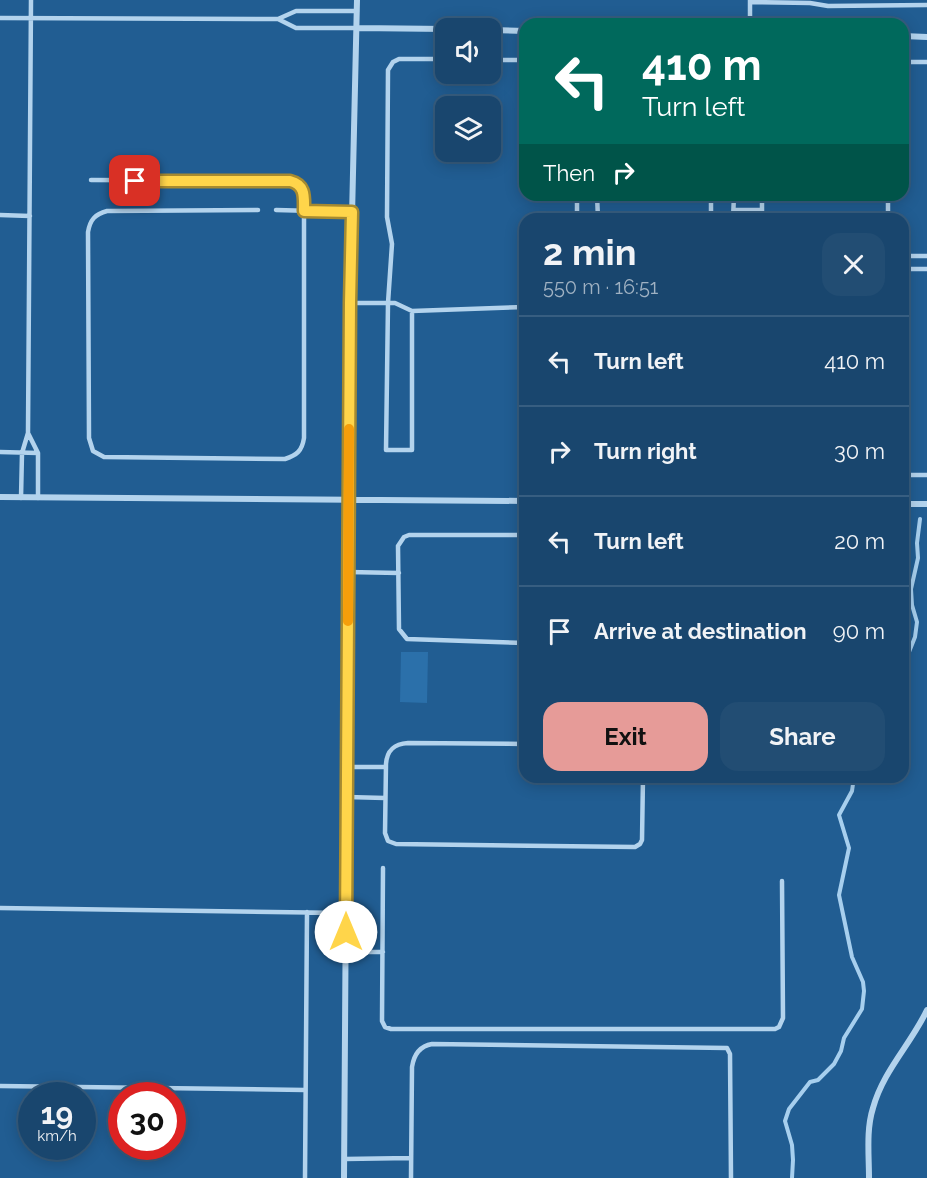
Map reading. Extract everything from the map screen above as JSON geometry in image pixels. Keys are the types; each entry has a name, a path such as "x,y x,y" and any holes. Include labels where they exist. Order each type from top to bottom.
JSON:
{"street":[{"path":"344,1178 350,303 357,0"},
{"path":"357,28 435,29"},
{"path":"501,30 519,31"},
{"path":"909,36 927,37"},
{"path":"0,497 519,501"},
{"path":"909,504 927,504"},
{"path":"869,1178 869,1128 876,1098 890,1070 927,1010"}],"lane":[{"path":"21,498 22,453 28,433 31,0"},
{"path":"750,18 750,1 810,3 828,6 927,5"},
{"path":"0,18 278,19 296,11 357,11"},
{"path":"278,19 296,28 357,28"},
{"path":"412,310 412,450 386,450 388,303 392,244 387,217 388,70 393,62 399,59 435,59"},
{"path":"501,60 519,60"},
{"path":"909,62 927,62"},
{"path":"91,180 290,181 298,183 303,188 304,438 301,449 297,454 285,459 104,458 91,448 89,438 88,232 91,220 100,212 107,210 258,210"},
{"path":"734,201 734,213"},
{"path":"734,210 762,210 762,201"},
{"path":"276,210 352,212"},
{"path":"0,215 30,216"},
{"path":"909,256 927,256"},
{"path":"909,269 927,269"},
{"path":"350,303 398,304 405,309 412,310 519,307"},
{"path":"28,433 38,453 38,498"},
{"path":"0,452 38,453"},
{"path":"909,475 927,475"},
{"path":"519,535 409,535 404,537 398,546 399,629 407,639 519,643"},
{"path":"348,572 399,573"},
{"path":"519,744 403,744 390,750 386,767 385,798 388,841 396,844 635,847 642,840 643,783"},
{"path":"347,767 386,767"},
{"path":"347,797 385,798"},
{"path":"383,868 382,1021 385,1027 391,1029 775,1029 779,1027 783,1018 782,881"},
{"path":"0,908 346,913"},
{"path":"305,1178 307,912"},
{"path":"346,952 383,952"},
{"path":"411,1178 412,1066 415,1055 426,1045 727,1048 730,1054 731,1178"},
{"path":"0,1086 305,1090"},
{"path":"345,1159 411,1158"}],"shaded area":[{"path":"401,652 428,652 427,703 400,702"}],"waterway":[{"path":"909,652 915,637 917,622 912,605 911,589 918,558 920,519"},
{"path":"792,1178 792,1145 785,1121 789,1109 810,1082 818,1080 834,1064 841,1051 844,1038 862,1009 863,982 852,957 839,895 849,848 839,815 852,791 853,783"}],"slow traffic":[{"path":"348,621 349,429"}],"route":[{"path":"135,181 290,181 298,183 303,188 304,211 352,212 346,932"}]}
